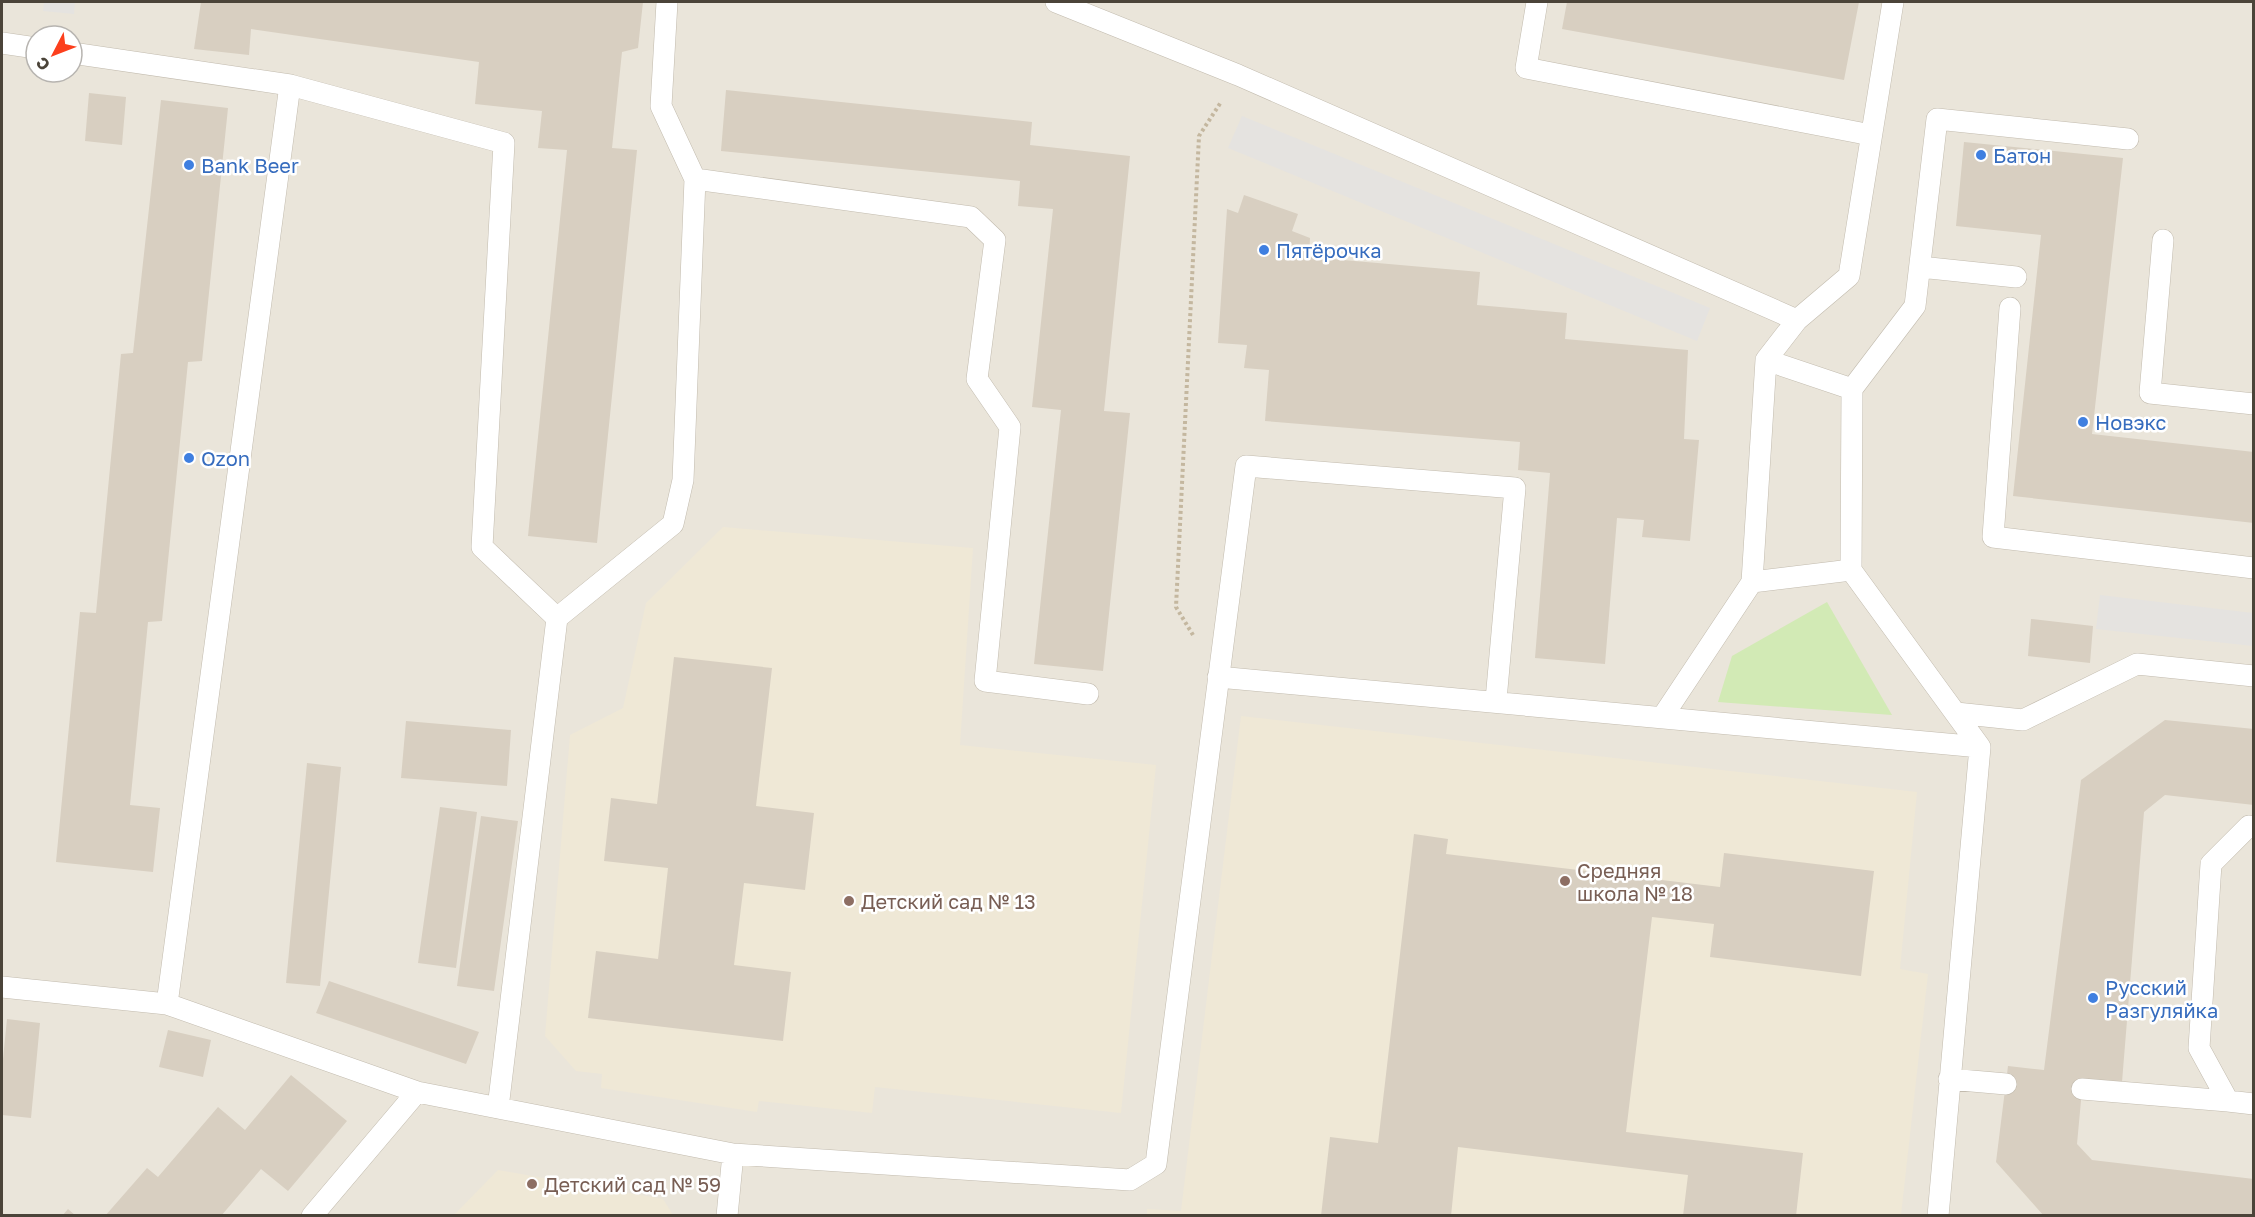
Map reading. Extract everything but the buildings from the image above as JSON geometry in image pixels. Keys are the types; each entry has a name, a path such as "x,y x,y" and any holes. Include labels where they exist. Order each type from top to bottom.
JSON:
{"lane":[{"path":"498,1108 558,618 673,524 683,480 695,179 661,106 667,2"},
{"path":"1056,2 1238,75 1797,320"},
{"path":"1537,2 1526,68 1872,135"},
{"path":"1663,716 1752,582 1766,360 1797,320 1849,276 1893,2"},
{"path":"2,43 24,46"},
{"path":"84,55 290,84 504,143 482,547 558,618"},
{"path":"167,1004 290,84"},
{"path":"1938,1215 1948,1079 1980,747 1851,570 1852,388 1915,306 1937,119 2128,139"},
{"path":"695,179 971,217 995,240 977,379 1010,427 985,681 1088,694"},
{"path":"2163,240 2150,393 2253,404"},
{"path":"1920,267 2016,278"},
{"path":"2010,308 1993,537 2253,568"},
{"path":"1766,360 1852,388"},
{"path":"2,987 167,1004 417,1092 733,1154 1130,1180 1156,1164 1246,466 1515,488 1496,700"},
{"path":"1752,582 1851,570"},
{"path":"1956,713 2023,720 2137,664 2253,676"},
{"path":"1218,676 1496,700 1980,747"},
{"path":"2228,1101 2199,1048 2211,864 2248,826 2253,827"},
{"path":"1948,1079 2006,1084"},
{"path":"2082,1089 2253,1104"},
{"path":"312,1215 417,1092"},
{"path":"727,1215 733,1154"}],"path":[{"path":"1218,676 1176,607 1199,136 1238,75"}],"shaded area":[{"path":"2,2 2253,2 2253,1215 2,1215"},
{"path":"44,2 75,2 74,14 43,11"},
{"path":"1242,116 1710,308 1697,341 1228,148"},
{"name":"Детский сад № 13","path":"723,527 973,548 960,745 1156,765 1121,1113 875,1087 872,1113 759,1101 757,1112 601,1088 602,1074 576,1071 545,1036 570,735 623,708 646,603"},
{"path":"2100,595 2253,613 2253,646 2096,629"},
{"name":"Средняя школа № 18","path":"1241,716 1917,792 1900,969 1928,974 1901,1215 1147,1216 1147,1209 1181,1211"},
{"name":"Детский сад № 59","path":"498,1170 663,1199 673,1215 454,1215"}],"green space":[{"path":"1827,602 1892,715 1718,702 1732,656"}],"place":[{"name":"Батон","path":"1981,155"},
{"name":"Bank Beer","path":"189,165"},
{"name":"Пятёрочка","path":"1264,250"},
{"name":"Новэкс","path":"2083,422"},
{"name":"Ozon","path":"189,458"},
{"name":"Средняя школа № 18","path":"1565,881"},
{"name":"Детский сад № 13","path":"849,901"},
{"name":"Русский Разгуляйка","path":"2093,998"},
{"name":"Детский сад № 59","path":"532,1184"}]}
